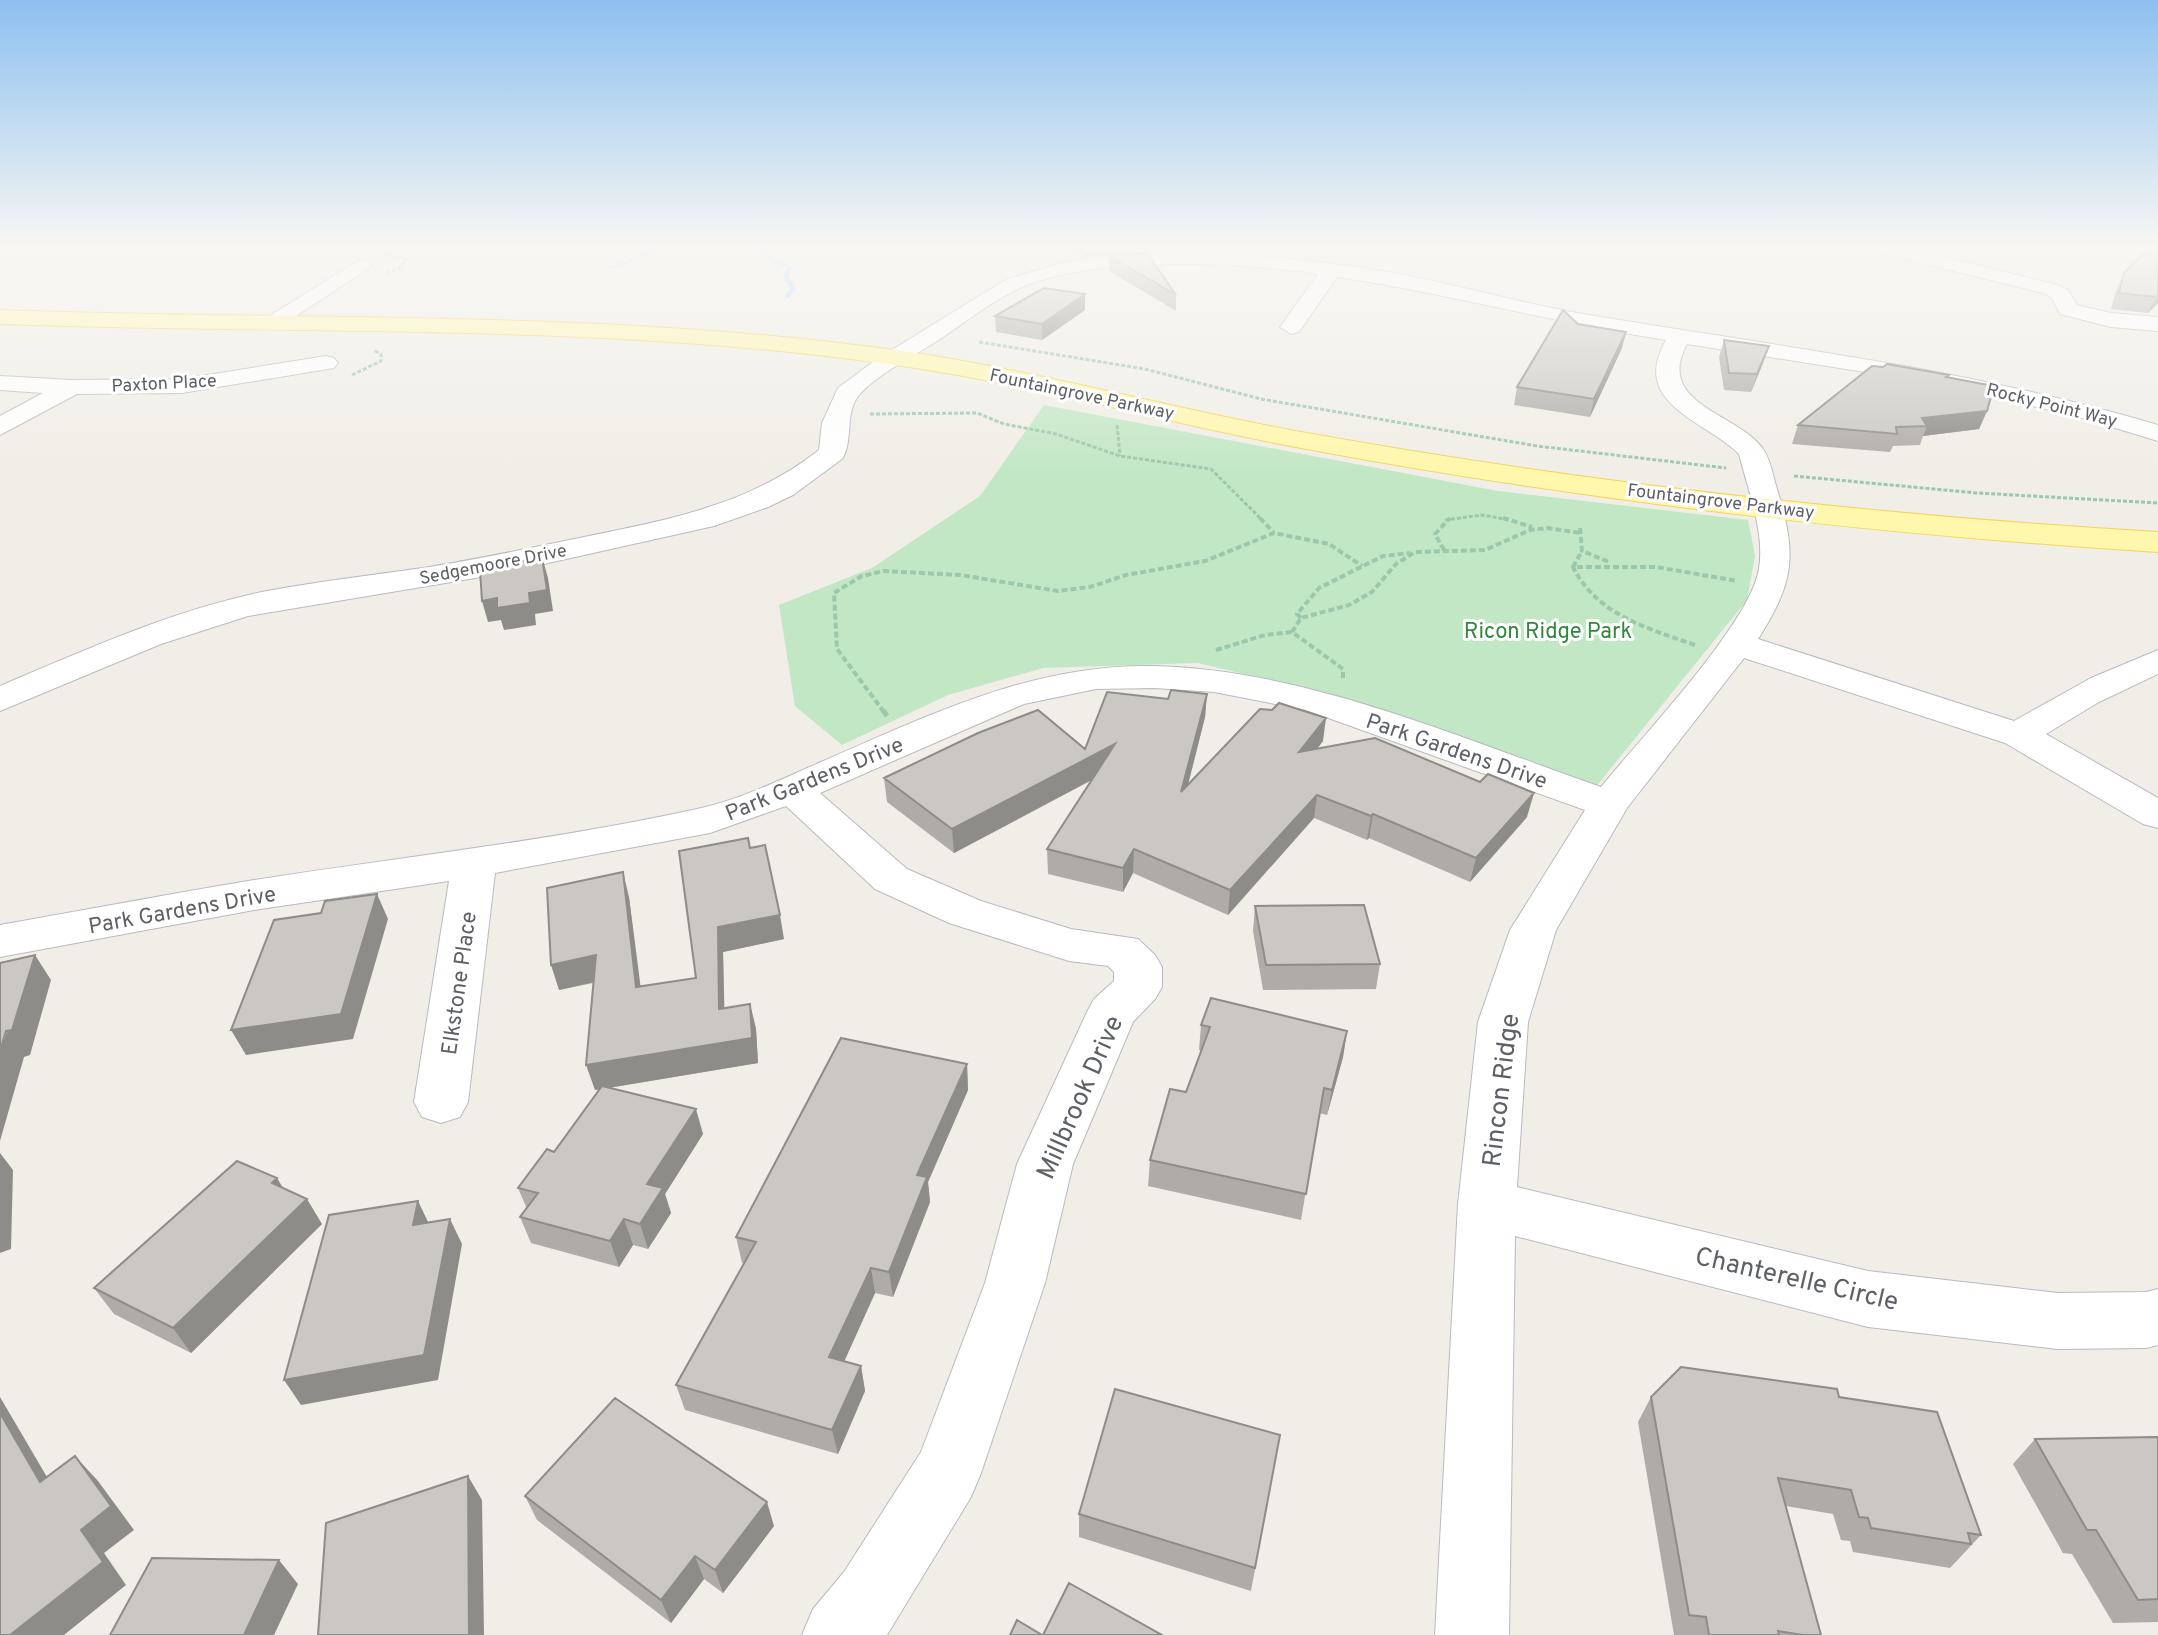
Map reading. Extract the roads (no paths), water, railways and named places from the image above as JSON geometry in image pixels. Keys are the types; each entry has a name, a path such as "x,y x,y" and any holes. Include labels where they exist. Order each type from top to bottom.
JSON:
{"main road":[{"name":"Fountaingrove Parkway","path":"233,321 552,327 1017,358 1311,419 1602,462"},
{"name":"Fountaingrove Parkway","path":"735,321 908,350 993,374 1196,419 1496,473 1760,482 1925,525 2158,542"}],"street":[{"name":"Rocky Point Way","path":"908,350 953,321"},
{"path":"1291,327 1295,321"},
{"name":"Rocky Point Way","path":"1599,321 1679,337 1923,374 2075,408 2158,433"},
{"path":"2136,321 2158,324"},
{"name":"Rincon Ridge","path":"1472,1635 1487,1204 1503,1022 1533,930 1609,804 1732,651 1770,589 1775,546 1757,464 1743,443 1703,419 1675,392 1666,373 1669,355 1679,337"},
{"name":"Sedgemoore Drive","path":"0,700 143,637 239,607 303,593 426,578 520,561 722,517 809,474 832,453 835,423 847,393 908,350"},
{"name":"Paxton Place","path":"0,383 72,387 182,386 326,363"},
{"path":"0,427 72,387"},
{"path":"1732,651 2019,735 2158,815"},
{"path":"2019,735 2058,709 2158,661"},
{"name":"Park Gardens Drive","path":"0,941 254,895 474,863 710,820 792,790 1014,695 1096,678 1155,677 1214,681 1315,701 1609,804"},
{"path":"2115,679 2158,695"},
{"name":"Millbrook Drive","path":"792,790 891,879 965,912 1024,931 1069,945 1121,951 1138,967 1138,987 1112,1012 1045,1164 1015,1283 947,1473 870,1598 839,1635"},
{"name":"Elkstone Place","path":"441,1102 474,863"},
{"name":"Chanterelle Circle","path":"1487,1204 1868,1299 2058,1321 2146,1320 2158,1317"}],"park label":[{"name":"Ricon Ridge Park","path":"1548,630"}]}
